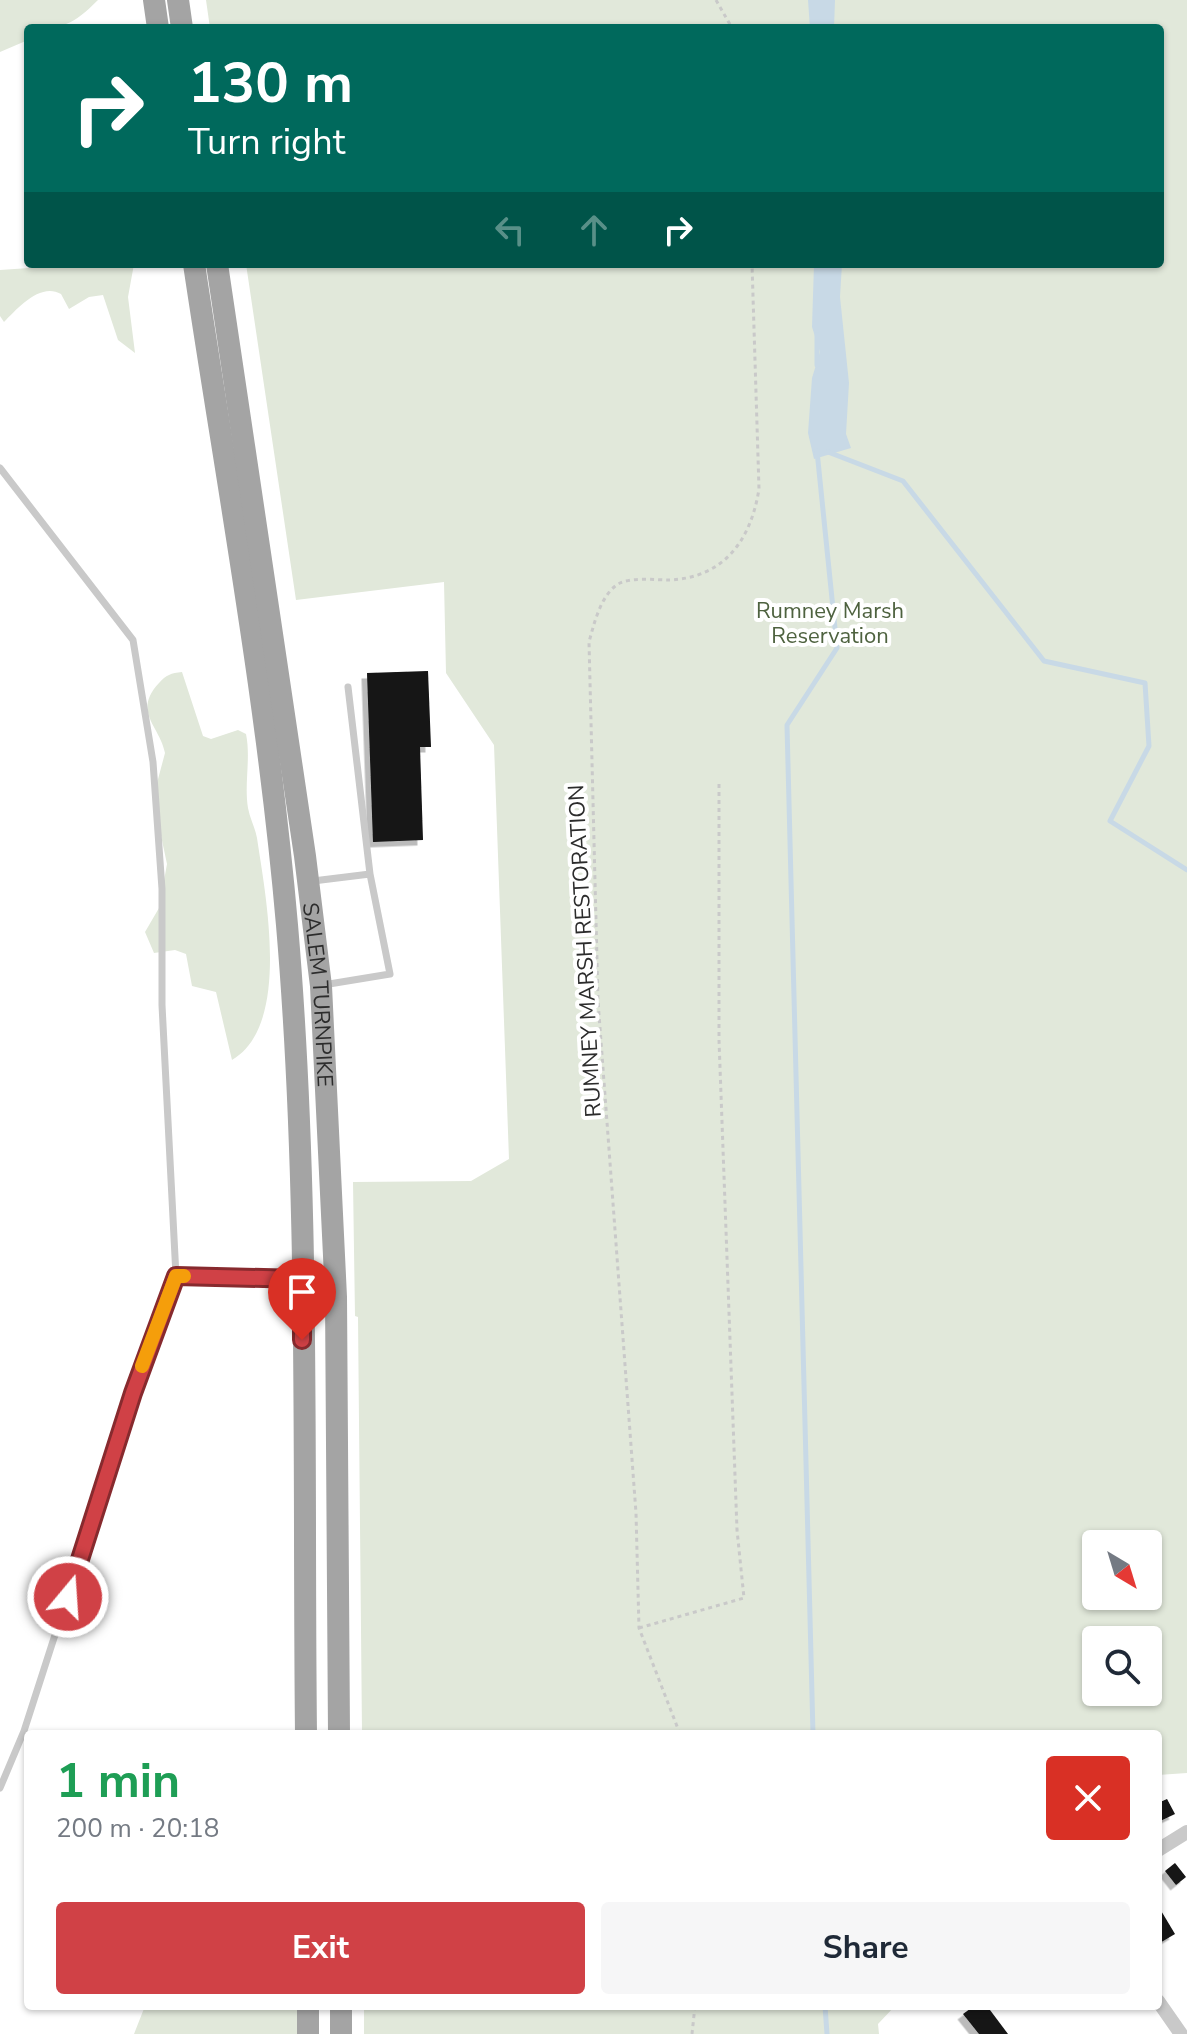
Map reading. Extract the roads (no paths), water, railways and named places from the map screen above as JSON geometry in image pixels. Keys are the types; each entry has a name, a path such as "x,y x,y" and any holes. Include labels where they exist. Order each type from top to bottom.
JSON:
{"main road":[{"path":"154,0 157,24"},
{"path":"178,0 181,24"},
{"name":"SALEM TURNPIKE","path":"195,268 247,607 287,925 302,1145 306,1730"},
{"name":"SALEM TURNPIKE","path":"218,268 321,986 336,1297 339,1730"},
{"path":"308,2010 308,2034"},
{"path":"341,2010 341,2034"}],"street":[{"path":"1162,1848 1187,1832"},
{"path":"1162,2007 1181,2034"}],"lane":[{"path":"0,468 133,640 153,762 162,889 162,1005 176,1276 133,1393 24,1730"},
{"path":"321,986 390,974 370,874 348,687"},
{"path":"308,881 370,874"},
{"path":"176,1276 302,1279"},
{"path":"0,1788 24,1731"}],"water":[{"path":"808,0 835,0 834,24 810,24"},
{"path":"814,268 842,268 840,297 849,383 846,434 851,448 814,459 808,433 812,378 820,352 812,327"}],"waterway":[{"path":"817,335 817,365"},
{"path":"813,1730 787,725 837,648 817,451"},
{"path":"828,452 903,481 1044,661 1145,683 1149,746 1110,821 1187,870"},
{"path":"825,2010 827,2034"}],"park label":[{"name":"Rumney Marsh Reservation","path":"830,622"}]}
